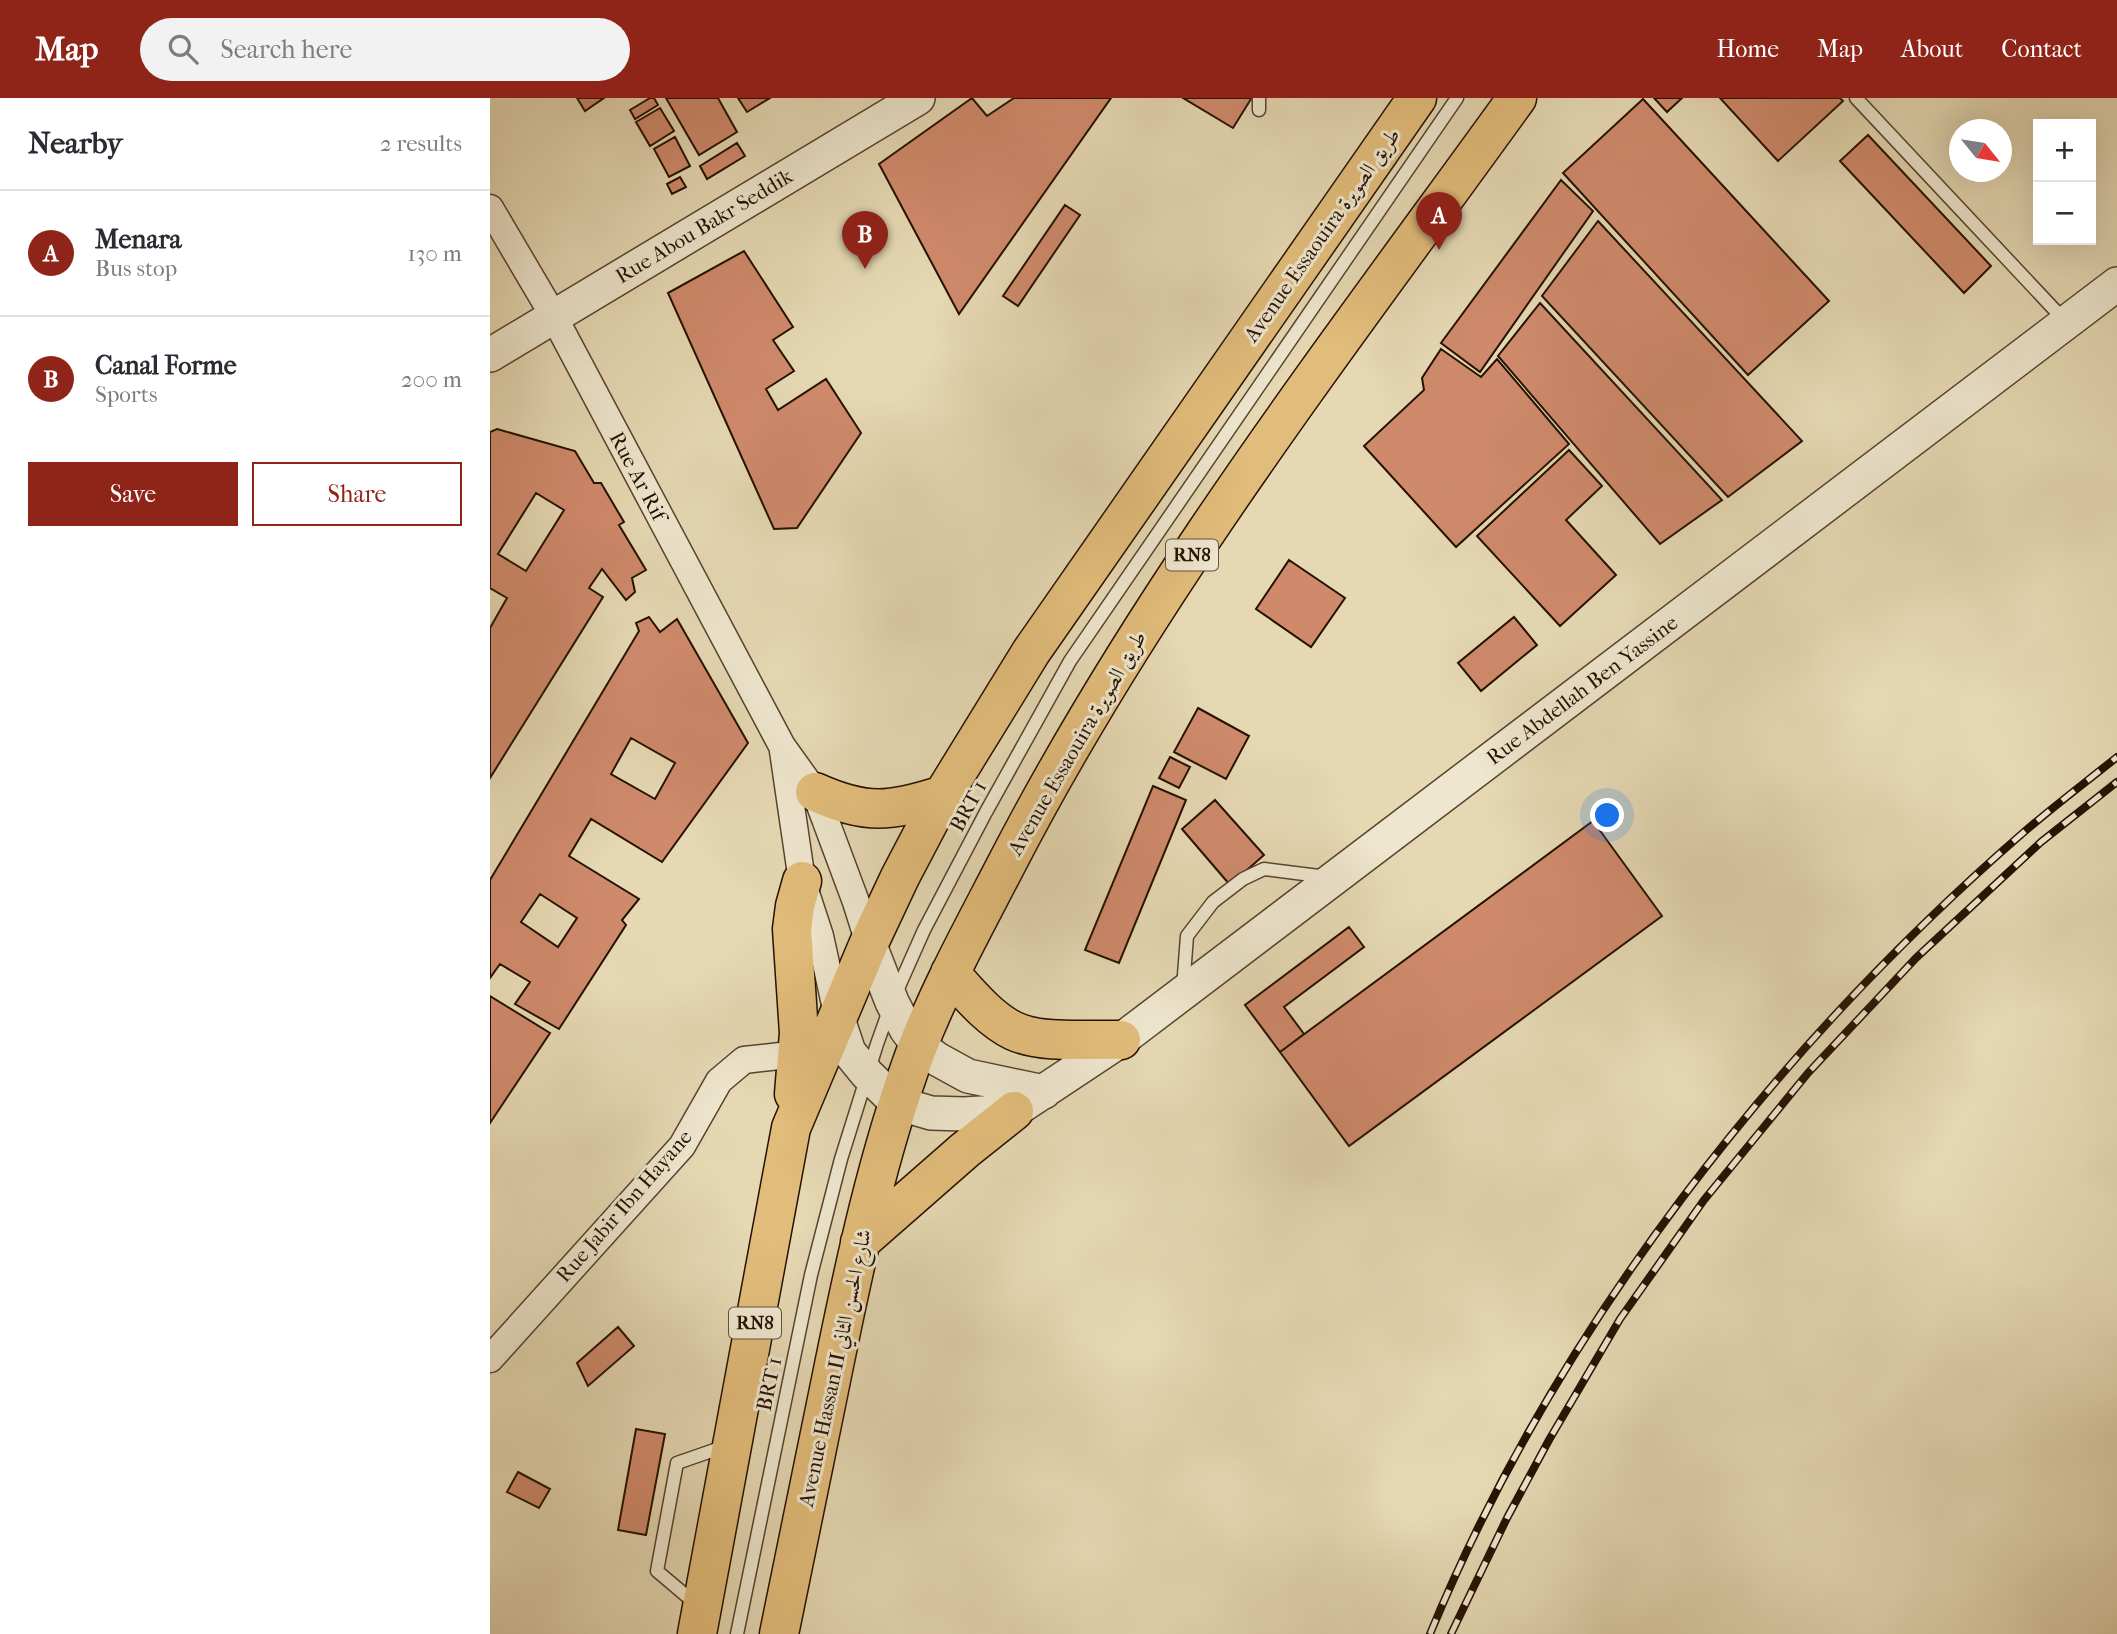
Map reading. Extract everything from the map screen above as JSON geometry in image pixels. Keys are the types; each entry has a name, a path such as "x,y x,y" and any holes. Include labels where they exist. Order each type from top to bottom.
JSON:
{"main road":[{"name":"Avenue Essaouira طريق الصويرة","path":"838,1019 869,943 943,795 1031,652 1417,98"},
{"name":"Avenue Essaouira طريق الصويرة","path":"897,1103 918,1045 950,973 1046,786 1101,692 1240,482 1517,98"},
{"path":"815,792 836,802 867,810 883,810 943,795"},
{"path":"791,1128 799,1033 792,929 802,881"},
{"path":"950,973 981,1006 1021,1034 1048,1038 1121,1040"},
{"name":"RN8","path":"700,1621 791,1128 838,1019"},
{"path":"860,1242 965,1150 1029,1102"},
{"name":"Avenue Hassan II شارع الحسن الثاني","path":"779,1634 860,1242 897,1103"}],"street":[{"name":"Rue Abou Bakr Seddik","path":"490,355 918,98"},
{"name":"Rue Ar Rif","path":"490,208 554,315 782,746 815,792 892,1002 918,1045"},
{"name":"Rue Abdellah Ben Yassine","path":"1029,1102 1121,1040 2117,284"},
{"name":"Rue Ar Rif","path":"782,746 802,881 820,936 838,1019 849,1052 897,1103"},
{"path":"918,1045 968,1076 1029,1102"},
{"name":"Rue Jabir Ibn Hayane","path":"490,1359 682,1146 719,1081 744,1060 798,1054"},
{"path":"897,1103 931,1113 964,1114 1029,1102"}],"lane":[{"name":"BRT 1","path":"737,1634 811,1275 867,1074 892,1002 924,930 1070,661 1457,98"},
{"path":"1856,98 2066,322"},
{"path":"1182,993 1187,936 1213,902 1243,879 1264,869 1334,878"},
{"path":"700,1621 657,1571 677,1463 733,1444"}],"building":[{"path":"577,98 604,98 585,111"},
{"path":"654,98 658,105 635,119 630,110"},
{"path":"666,98 718,98 737,132 699,155"},
{"path":"738,98 770,98 747,112"},
{"path":"972,98 987,116 1014,98 1111,98 959,314 879,164"},
{"path":"1183,98 1250,98 1251,99 1233,128"},
{"path":"1654,98 1682,98 1667,112"},
{"path":"1720,98 1840,98 1843,101 1778,161"},
{"path":"1643,99 1829,301 1748,375 1563,173"},
{"path":"660,108 674,131 650,146 636,122"},
{"path":"1868,135 1991,266 1964,293 1840,161"},
{"path":"675,137 690,166 669,177 654,149"},
{"path":"737,143 745,156 707,179 700,166"},
{"path":"680,177 686,187 672,194 667,184"},
{"path":"1561,180 1593,211 1480,372 1441,343"},
{"path":"1065,205 1080,215 1018,306 1003,296"},
{"path":"1598,221 1802,441 1728,497 1542,296"},
{"path":"744,251 793,327 773,340 794,371 766,389 778,410 826,379 861,433 797,528 774,529 668,293"},
{"path":"1540,303 1722,500 1660,544 1498,356"},
{"path":"1441,349 1481,377 1497,359 1569,444 1456,547 1364,446 1424,390 1422,378"},
{"path":"497,429 575,451 594,483 601,483 624,522 619,525 646,570 632,578 635,592 626,600 602,569 589,588 603,597 490,778 490,628 507,598 490,588 490,432","holes":["536,493 564,510 526,571 498,554"]},
{"path":"1569,450 1602,486 1566,520 1616,575 1560,626 1477,536"},
{"path":"1289,560 1345,598 1311,647 1256,609"},
{"path":"649,617 660,632 677,619 748,743 662,862 591,819 569,856 639,899 622,920 626,925 559,1029 515,1004 530,982 500,964 490,978 490,880 639,631 636,623","holes":["631,738 675,763 655,799 611,774","540,894 577,918 558,947 521,922"]},
{"path":"1514,617 1537,645 1481,691 1458,663"},
{"path":"1198,708 1249,736 1226,779 1174,752"},
{"path":"1170,757 1190,767 1179,788 1159,778"},
{"path":"1153,786 1186,800 1119,963 1085,950"},
{"path":"1215,800 1264,855 1230,885 1182,829"},
{"path":"1593,821 1662,916 1349,1146 1280,1052"},
{"path":"1349,927 1364,947 1284,1007 1304,1034 1280,1052 1245,1005"},
{"path":"490,996 550,1033 490,1123"},
{"path":"618,1327 634,1346 588,1386 577,1363"},
{"path":"636,1429 665,1434 646,1535 618,1530"},
{"path":"518,1472 550,1489 539,1508 507,1492"}],"railway":[{"path":"1430,1634 1482,1521 1541,1410 1608,1303 1681,1199 1760,1100 1844,1005 1932,916 2024,832 2117,757"},
{"path":"1451,1634 1507,1518 1549,1440 1620,1319 1704,1200 1808,1073 1916,958 2041,842 2117,782"}],"place":[{"name":"Menara","path":"1439,250"},
{"name":"Canal Forme","path":"865,269"}]}
